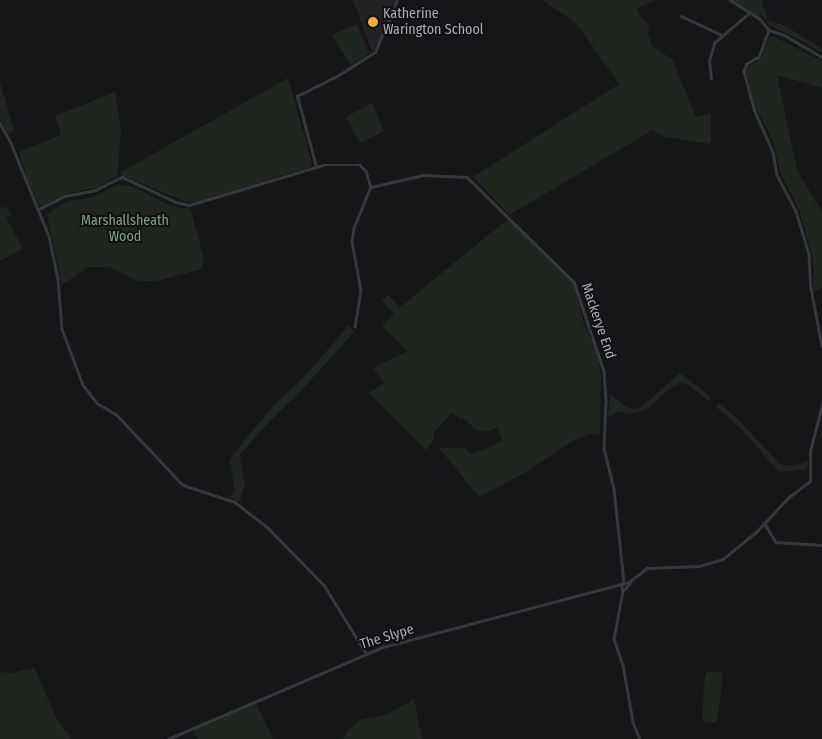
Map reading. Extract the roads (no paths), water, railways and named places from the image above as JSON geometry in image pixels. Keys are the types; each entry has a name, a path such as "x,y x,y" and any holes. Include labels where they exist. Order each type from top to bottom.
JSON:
{"street":[{"path":"316,167 296,96 337,76 375,52 397,0"},
{"path":"730,0 748,14 759,18 769,30 784,35 822,57"},
{"path":"711,79 710,55 714,43 748,14"},
{"path":"681,16 722,35"},
{"path":"769,30 759,57 747,64 744,71 754,109 773,152 778,175 796,211 809,254 811,288 822,346"},
{"path":"0,123 11,143 49,236 56,263 62,329 83,385 98,402 117,415 183,485 235,502 266,526 324,584 366,653"},
{"path":"39,209 65,196 95,190 118,178 134,181 176,202 189,205 316,167 330,164 360,165 366,171 371,187 354,228 352,242 361,290 355,327"},
{"name":"Mackerye End","path":"371,187 423,175 465,176 476,183 574,282 604,371 606,401 604,448 614,490 623,591"},
{"path":"640,739 634,722 623,665 614,639 623,591 648,568 699,566 723,559 765,524 784,503 810,481 810,451 822,405"},
{"path":"765,524 776,542 822,545"},
{"name":"The Slype","path":"168,739 366,653 631,582"}],"place":[{"name":"Katherine Warington School","path":"373,22"}],"park label":[{"name":"Marshallsheath Wood","path":"125,230"}]}
